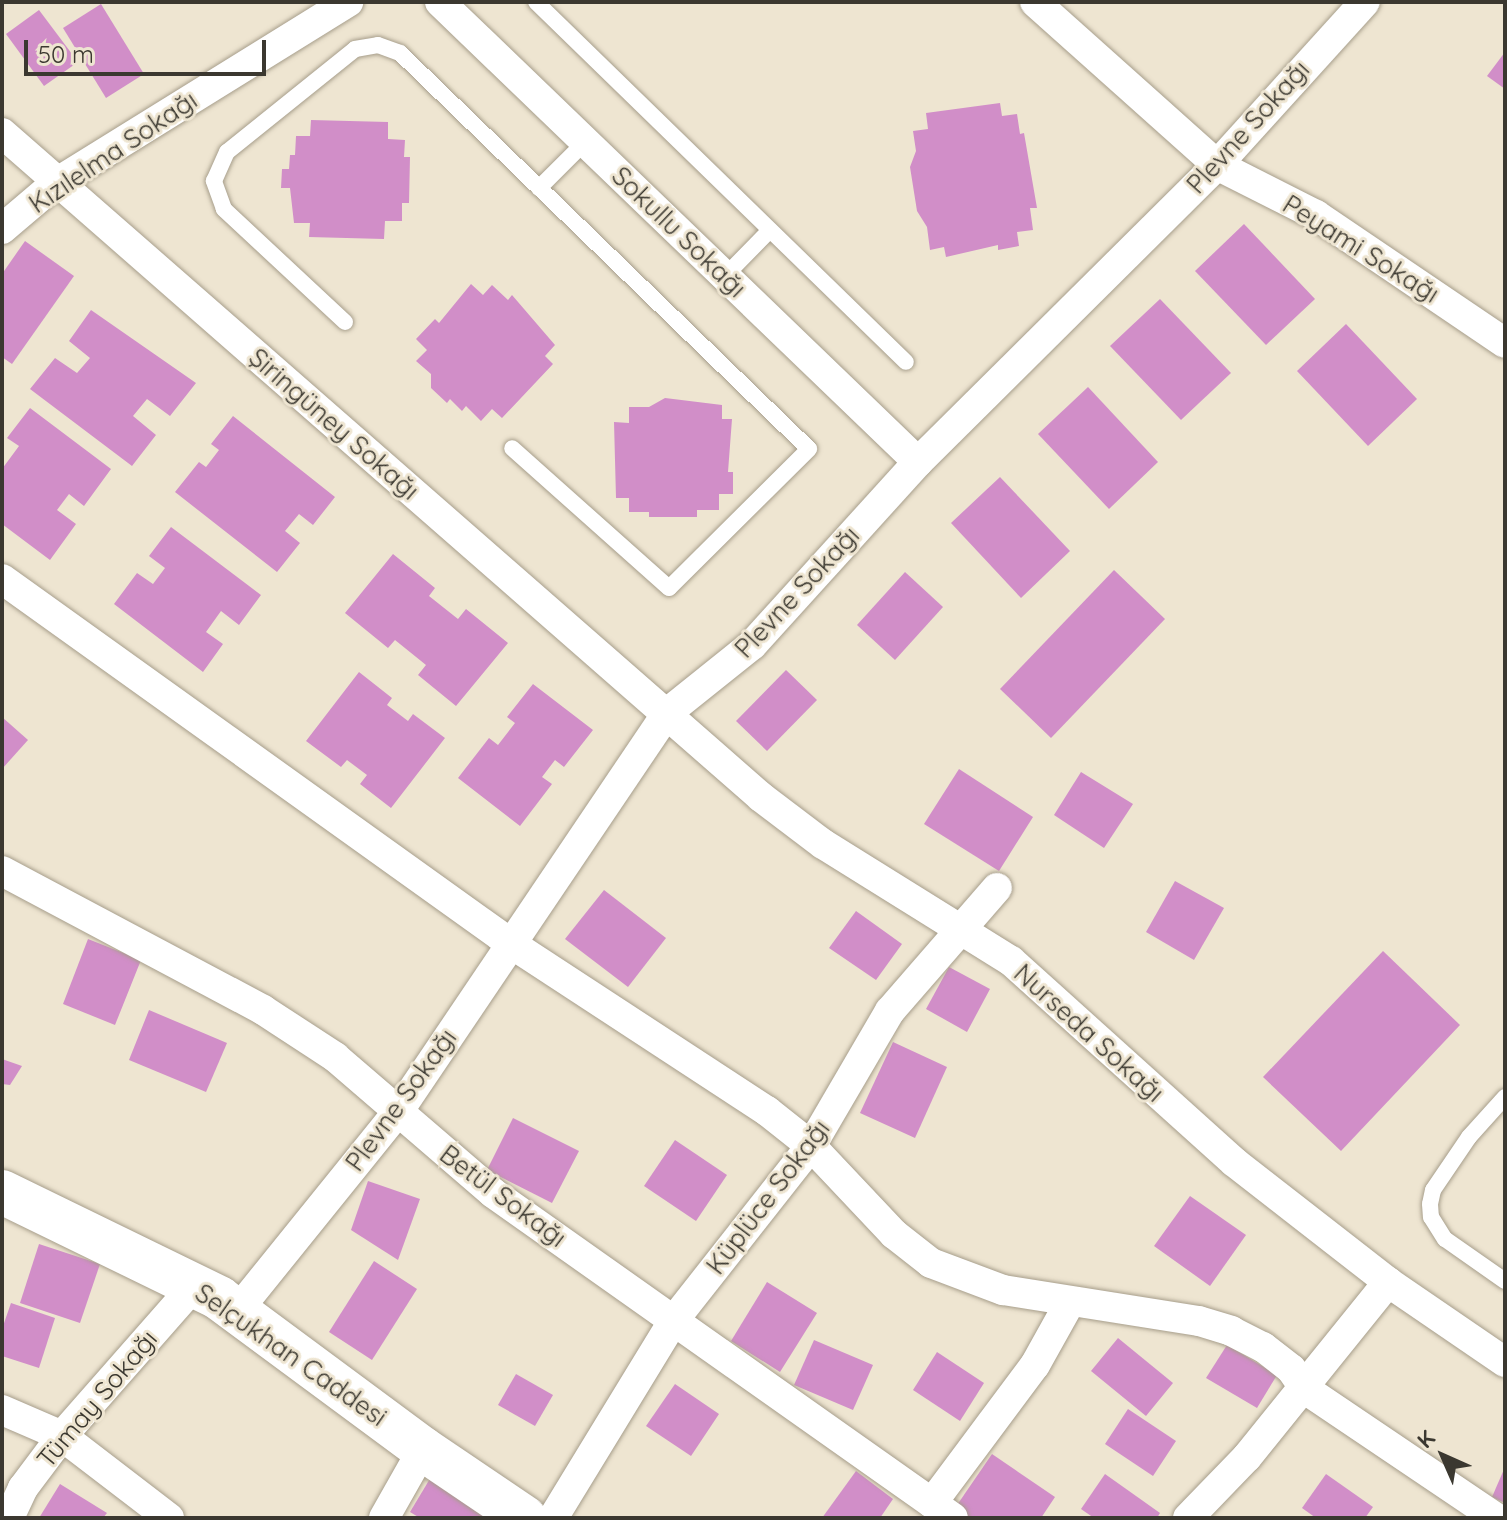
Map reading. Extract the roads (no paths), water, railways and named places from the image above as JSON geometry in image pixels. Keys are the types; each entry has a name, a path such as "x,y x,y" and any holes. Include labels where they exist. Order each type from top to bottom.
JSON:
{"street":[{"name":"Kızılelma Sokağı","path":"2,229 56,183 348,2"},
{"name":"Sokullu Sokağı","path":"440,2 918,462"},
{"name":"Peyami Sokağı","path":"1035,2 1217,165 1316,215 1505,343"},
{"name":"Plevne Sokağı","path":"237,1311 400,1109 667,713 752,645 918,462 1217,165 1365,2"},
{"name":"Şiringüney Sokağı","path":"2,133 667,713"},
{"path":"2,579 510,943 767,1111 811,1146 894,1234 931,1263 966,1280 1069,1304 1199,1321 1231,1331 1291,1369 1305,1389 1496,1518"},
{"name":"Nurseda Sokağı","path":"667,713 709,754 811,835 959,929 1049,992 1234,1162 1388,1282 1505,1362"},
{"name":"Betül Sokağı","path":"2,871 263,1010 335,1057 400,1109 449,1160 942,1511"},
{"name":"Küplüce Sokağı","path":"553,1518 674,1320 811,1146 890,1011 997,888"},
{"name":"Selçukhan Caddesi","path":"2,1192 194,1286 237,1311 423,1449 525,1518"},
{"path":"1188,1518 1305,1389 1388,1282"},
{"name":"Tümay Sokağı","path":"9,1518 23,1488 62,1436 194,1286"},
{"path":"942,1511 1035,1365 1069,1304"},
{"path":"2,1410 62,1436 169,1518"},
{"path":"384,1518 423,1449"}],"lane":[{"path":"536,2 906,362"},
{"path":"345,322 224,209 214,181 227,152 355,49 378,45 400,53 809,449 669,588 512,448"},
{"path":"539,188 585,142"},
{"path":"725,276 770,230"},
{"path":"1505,1097 1469,1137 1433,1190 1430,1204 1436,1229 1445,1239 1505,1281"}]}
